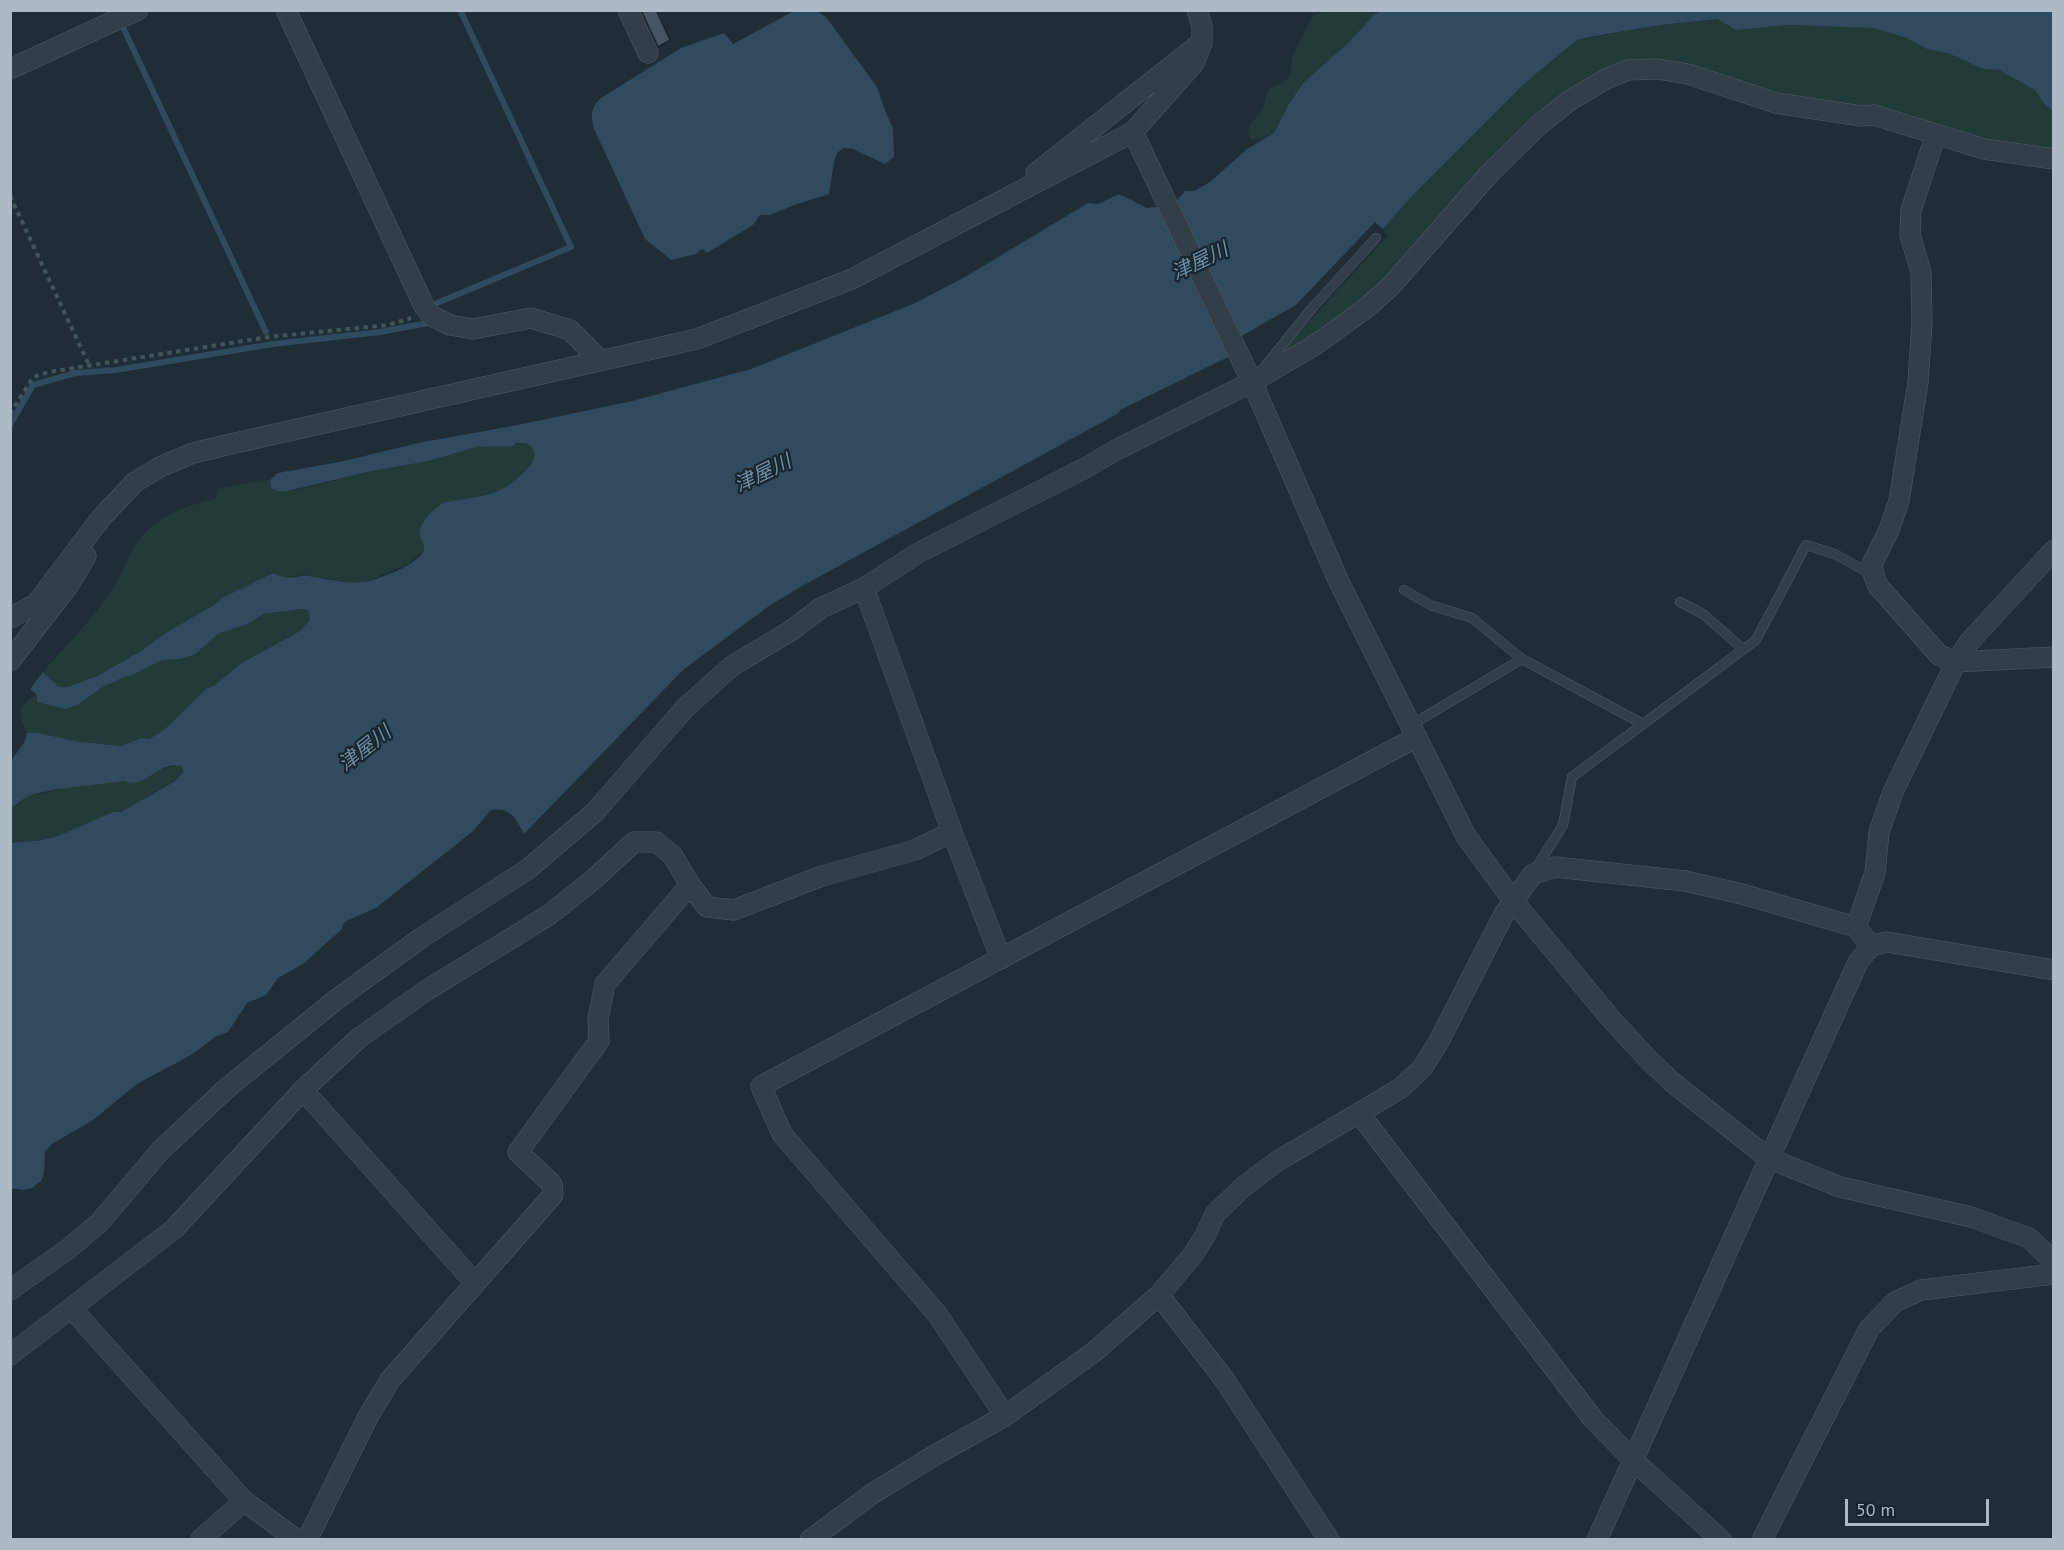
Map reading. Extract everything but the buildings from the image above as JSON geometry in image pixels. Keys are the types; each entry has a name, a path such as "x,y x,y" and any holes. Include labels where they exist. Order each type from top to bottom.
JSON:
{"street":[{"path":"10,69 138,10"},
{"path":"286,10 424,306 432,316 450,325 473,329 531,318 570,330 600,360"},
{"path":"628,10 648,53"},
{"path":"10,618 36,604 101,518 135,482 162,466 193,453 697,339 852,279 935,236 1137,140 1194,63 1202,43 1202,26 1197,10"},
{"path":"935,236 1045,167 1202,43"},
{"path":"10,1290 68,1249 100,1222 161,1150 227,1088 374,972 421,938 528,869 595,812 685,708 732,666 789,632 821,608 864,588 918,553 1252,382 1315,345 1365,309 1390,286 1490,173 1539,125 1569,101 1606,80 1628,70 1657,69 1688,74 1776,102 1861,116 1874,115 1984,149 2054,159"},
{"path":"1936,134 1911,210 1910,235 1921,272 1922,323 1918,382 1899,501 1889,530 1872,564 1874,576 1878,586 1939,655 1956,662 2054,657"},
{"path":"1137,140 1252,382 1339,582 1466,837 1514,902 1611,1019 1647,1058 1672,1082 1768,1158 1840,1187 1971,1217 2029,1238 2049,1257 2054,1266"},
{"path":"10,661 68,586 87,554 101,518"},
{"path":"1856,927 1875,873 1879,832 1893,792 1956,662 1970,641 2054,549"},
{"path":"864,588 952,832 1002,959"},
{"path":"1005,1416 937,1314 782,1134 761,1086 1002,959 1414,731"},
{"path":"10,1355 174,1229 303,1090 359,1038 424,992 549,915 594,879 634,842 656,842 673,856 690,885 707,907 734,910 822,876 915,850 952,832"},
{"path":"820,1536 872,1494 1005,1416 1094,1352 1159,1295 1192,1256 1215,1214 1243,1187 1276,1162 1401,1088 1422,1067 1438,1043 1504,914 1533,874 1555,867 1685,881 1742,894 1856,927 1871,946"},
{"path":"307,1539 369,1415 390,1380 553,1195 552,1184 518,1152 599,1041 598,1019 605,984 690,885"},
{"path":"1597,1539 1858,962 1871,946 1887,942 2054,970"},
{"path":"303,1090 475,1283"},
{"path":"1359,1113 1593,1419 1632,1459 1721,1539"},
{"path":"1762,1539 1869,1329 1895,1302 1921,1290 2054,1274"},
{"path":"1159,1295 1224,1379 1329,1539"},
{"path":"72,1309 244,1501 297,1539"},
{"path":"200,1539 244,1501"}],"lane":[{"path":"1252,382 1313,308 1376,238"},
{"path":"1533,874 1563,825 1572,777 1756,640 1806,545 1835,554 1874,576"},
{"path":"1404,590 1430,604 1472,618 1522,659 1643,724"},
{"path":"1680,602 1702,614 1743,650"},
{"path":"1414,731 1522,659"}],"path":[{"path":"10,196 88,365"},
{"path":"10,414 33,377 49,372 268,337 388,325 429,312"}],"green space":[{"path":"1326,11 1380,11 1304,82 1290,102 1274,133 1262,138 1250,139 1250,124 1261,112 1269,88 1281,84 1290,76 1292,57 1312,17"},
{"path":"1717,19 1736,30 1788,25 1873,28 1907,38 1927,49 1950,54 1983,69 1999,70 2036,90 2046,106 2053,110 2053,151 1946,130 1914,116 1887,109 1864,110 1777,92 1685,65 1606,73 1364,301 1281,359 1280,354 1388,236 1383,229 1411,197 1525,83 1577,40 1661,25"},
{"path":"525,443 534,449 534,461 514,483 507,488 474,498 420,535 425,544 424,550 408,564 360,584 306,575 285,577 273,573 222,598 141,651 97,676 68,687 59,687 43,672 111,592 139,539 168,516 192,505 216,499 217,489 270,480 271,488 277,491 296,490 372,471 428,461 477,447"},
{"path":"302,609 309,611 311,620 300,631 240,664 215,685 206,689 164,730 149,739 141,738 121,746 27,733 20,710 30,698 37,695 38,702 65,709 78,705 101,688 162,660 194,655 218,634 250,623 263,614"},
{"path":"182,765 183,772 179,776 127,809 58,836 11,843 11,808 18,805 28,795 42,794 65,787 124,781 134,783 147,778 151,772"}],"water":[{"path":"794,11 817,11 826,17 877,87 893,128 894,157 885,164 853,149 843,148 837,153 834,162 829,194 770,215 760,215 753,225 707,253 703,249 696,254 671,260 645,239 594,129 593,109 601,98 681,48 724,33 733,44"},
{"name":"津屋川","path":"1380,11 2053,11 2053,110 2046,106 2035,90 1999,70 1983,69 1950,54 1927,49 1907,38 1873,28 1788,25 1736,30 1717,19 1661,25 1577,40 1525,83 1411,197 1383,229 1375,222 1296,305 1238,338 1230,356 1120,410 1119,413 769,606 683,670 524,834 508,812 491,810 472,832 376,908 346,921 342,929 303,964 278,978 266,995 247,1003 228,1032 215,1037 191,1055 137,1084 93,1120 52,1144 45,1152 44,1173 41,1181 32,1188 23,1190 10,1188 11,843 58,836 113,812 121,812 175,781 183,772 182,766 174,765 161,769 139,782 124,781 51,790 29,796 11,808 11,761 25,741 27,733 121,746 141,738 149,739 164,730 206,689 215,685 240,664 300,631 310,620 309,611 302,609 263,614 250,623 218,634 194,655 162,660 101,688 78,705 65,709 37,702 37,695 30,689 43,672 59,687 68,687 97,676 141,651 222,598 273,573 282,577 308,576 342,582 359,582 395,572 414,561 423,552 420,530 424,521 436,508 447,502 502,489 527,469 533,461 534,452 531,446 525,443 516,443 513,446 477,447 428,461 372,471 287,491 277,491 271,488 270,480 278,473 632,401 751,369 913,304 965,277 1088,203 1098,204 1119,194 1147,208 1173,205 1185,191 1194,191 1210,182 1247,149 1274,133 1290,102 1304,82"}],"waterway":[{"path":"437,303 571,247 460,10"},
{"path":"121,23 266,332"},
{"path":"10,425 33,385 75,373 116,370 273,344 380,332 428,323"}]}
